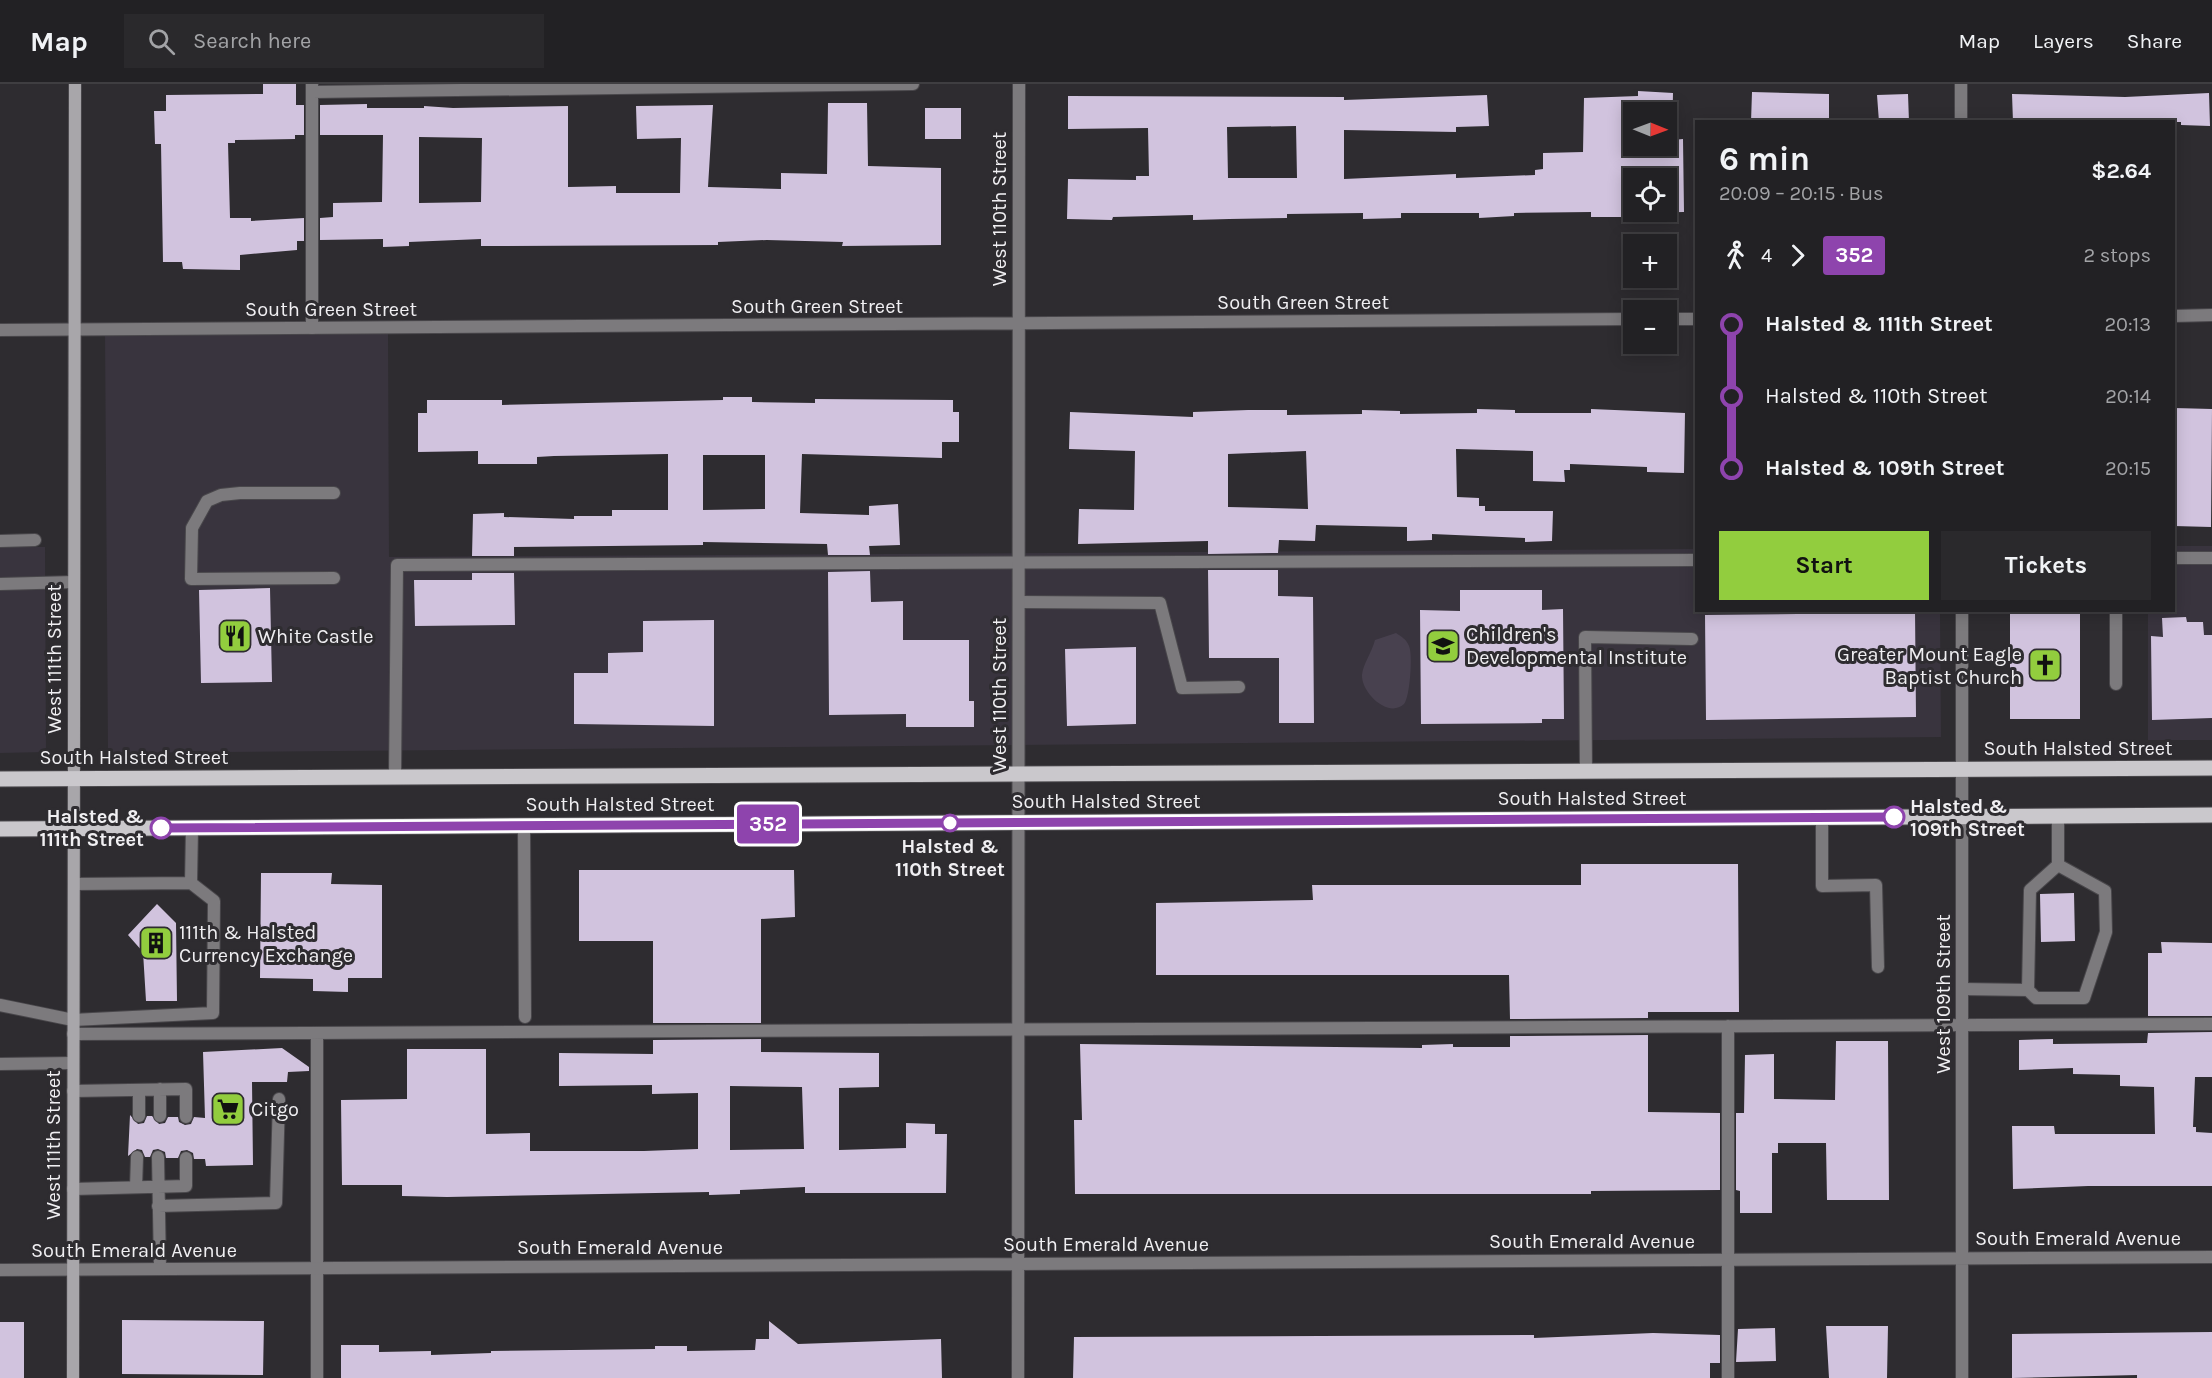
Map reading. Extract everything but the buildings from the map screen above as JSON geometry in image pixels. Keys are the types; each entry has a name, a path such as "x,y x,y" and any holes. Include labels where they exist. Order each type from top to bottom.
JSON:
{"main road":[{"name":"West 111th Street","path":"73,1378 75,84"},
{"name":"South Halsted Street","path":"0,778 2212,768"},
{"name":"South Halsted Street","path":"0,829 2212,815"}],"street":[{"path":"312,328 312,88 914,84"},
{"name":"West 110th Street","path":"1018,1378 1019,84"},
{"path":"1961,84 1961,120"},
{"path":"2175,316 2212,315"},
{"path":"1677,319 1695,319"},
{"name":"South Green Street","path":"0,330 1623,320"},
{"path":"334,493 221,495 207,501 192,528 191,579 334,578"},
{"path":"0,541 35,540"},
{"path":"2175,558 2212,558"},
{"path":"395,777 396,565 1695,560"},
{"path":"0,584 74,582"},
{"path":"1019,602 1160,603 1182,688 1239,687"},
{"name":"West 109th Street","path":"1962,612 1962,1378"},
{"path":"2116,612 2116,684"},
{"path":"1586,771 1585,638 1692,639"},
{"path":"2028,990 2030,890 2058,865 2058,816"},
{"path":"1822,817 1822,886 1876,885 1878,967"},
{"path":"524,825 525,1017"},
{"path":"191,883 192,828"},
{"path":"1962,989 2028,990 2036,998 2084,998 2106,932 2105,891 2058,865"},
{"path":"0,1005 73,1020 213,1013 214,901 191,883 74,884"},
{"path":"73,1034 2212,1024"},
{"path":"1728,1026 1728,1378"},
{"path":"317,1033 317,1378"},
{"path":"0,1064 73,1063"},
{"path":"160,1089 160,1116"},
{"path":"73,1091 186,1089 186,1117"},
{"path":"139,1090 139,1116"},
{"path":"158,1206 276,1203 279,1099"},
{"path":"136,1187 137,1157"},
{"path":"158,1157 160,1268"},
{"path":"73,1189 186,1186 186,1158"},
{"name":"South Emerald Avenue","path":"0,1270 2212,1257"}],"shaded area":[{"path":"105,333 388,333 389,557 1695,549 1695,612 1940,612 1941,737 108,753"},
{"path":"2175,546 2212,546 2212,740 2148,740 2148,612 2175,612"},
{"path":"0,547 45,547 46,752 0,753"},
{"path":"1396,633 1409,646 1410,676 1408,694 1404,704 1398,708 1391,708 1383,706 1371,696 1363,682 1362,675 1375,640"}],"bus line":[{"name":"352","path":"161,828 1894,817"}],"place":[{"name":"White Castle","path":"235,636"},
{"name":"Children's Developmental Institute","path":"1443,646"},
{"name":"Greater Mount Eagle Baptist Church","path":"2045,665"},
{"name":"Halsted & 109th Street","path":"1894,817"},
{"name":"Halsted & 110th Street","path":"950,823"},
{"name":"Halsted & 111th Street","path":"161,828"},
{"name":"111th & Halsted Currency Exchange","path":"156,943"},
{"name":"Citgo","path":"228,1109"}]}
